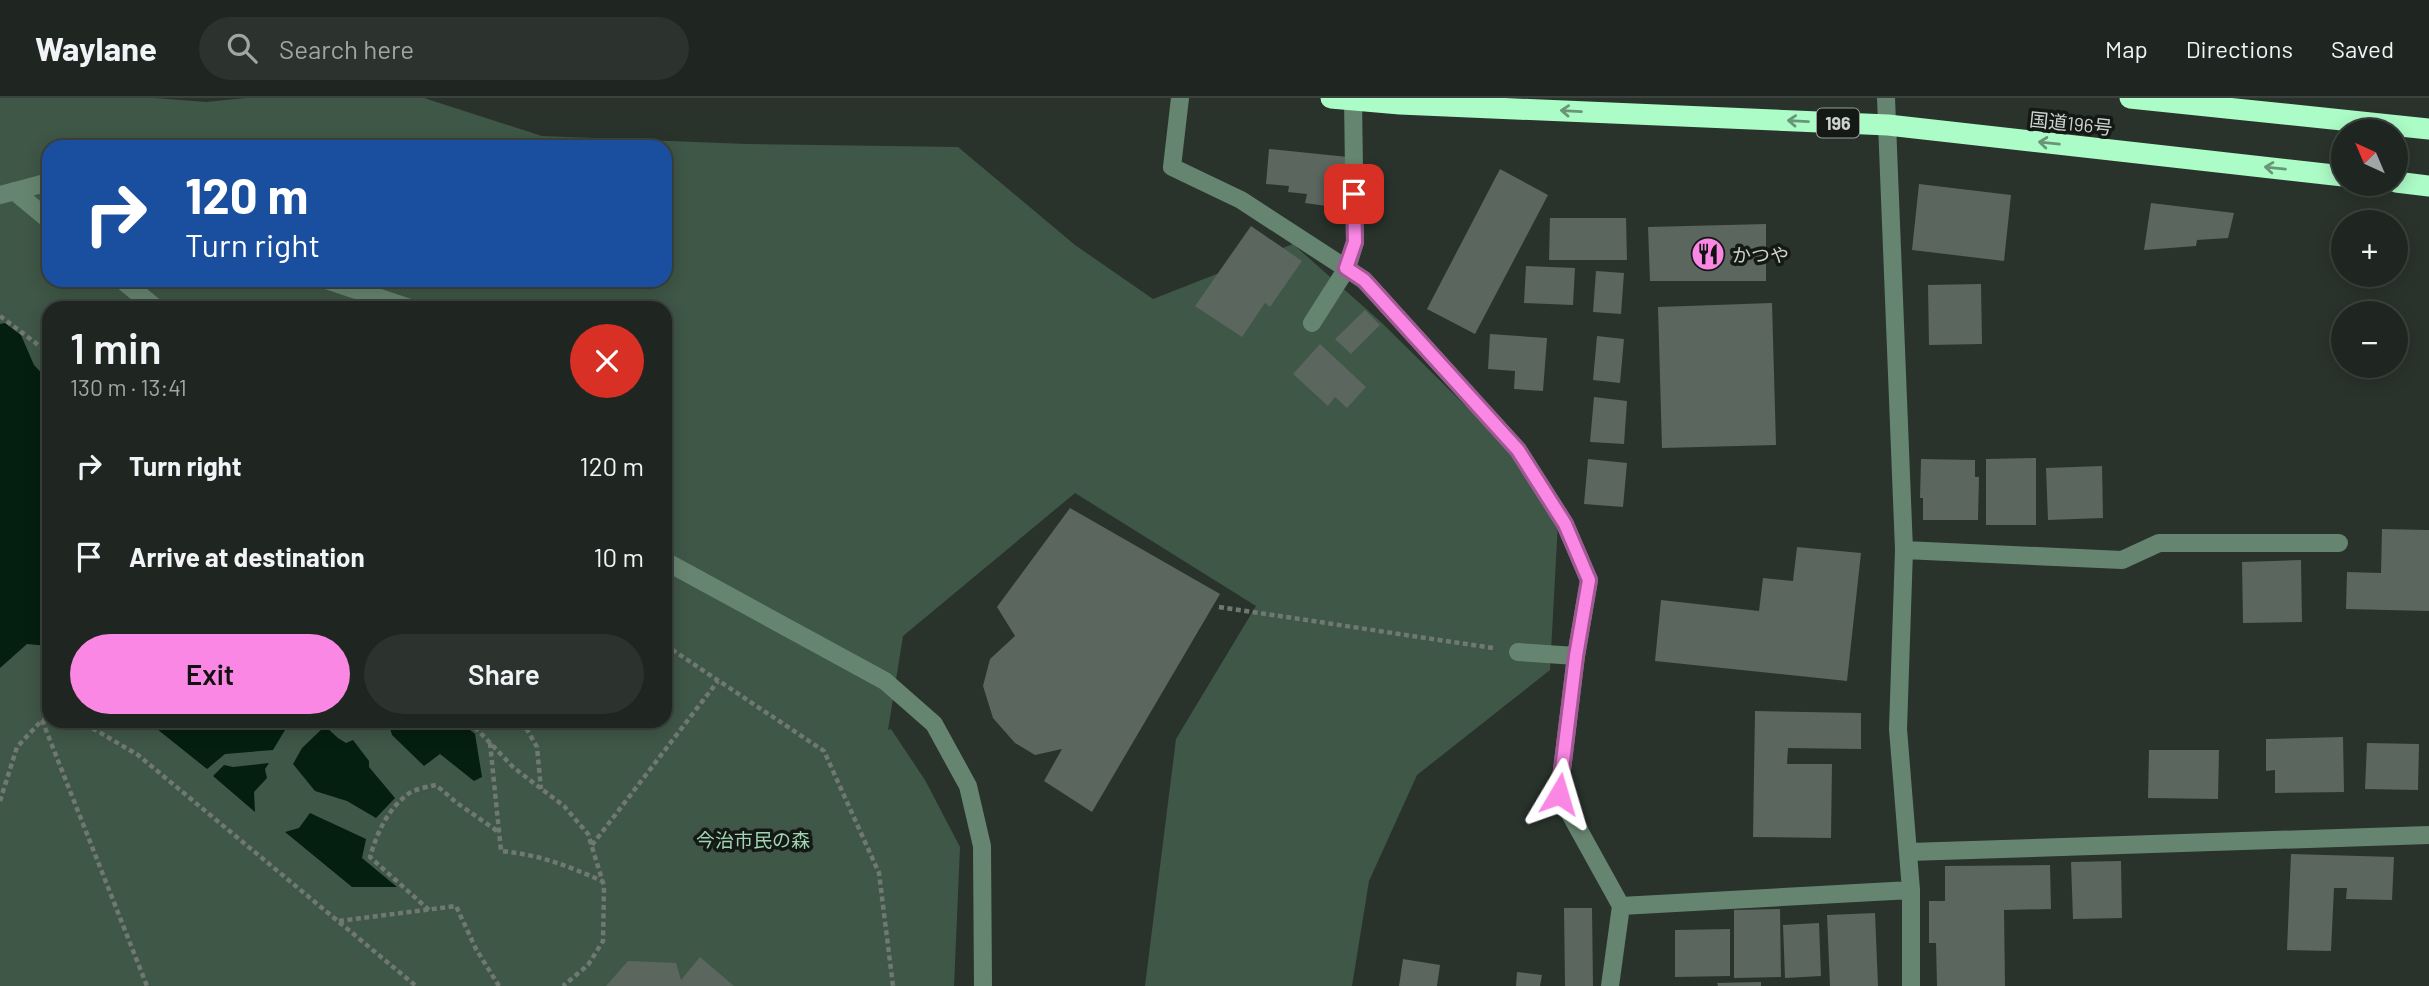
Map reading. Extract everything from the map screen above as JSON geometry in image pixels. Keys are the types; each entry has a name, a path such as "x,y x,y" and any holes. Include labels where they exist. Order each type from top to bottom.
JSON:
{"highway":[{"name":"国道196号","path":"1331,98 1888,125 2331,175"},
{"name":"国道196号","path":"2130,98 2429,129"},
{"path":"2408,183 2429,186"}],"street":[{"path":"1181,98 1172,167 1241,200 1364,280 1518,450 1565,524 1589,580 1576,656 1559,794 1621,906 1610,986"},
{"path":"1886,98 1904,550 1898,729 1911,890 1911,986"},
{"path":"1311,323 1346,268 1355,242 1353,99"},
{"path":"7,193 42,184"},
{"path":"7,193 42,216"},
{"path":"130,287 148,301"},
{"path":"347,287 389,301"},
{"path":"1904,550 2122,560 2159,543 2339,543"},
{"path":"672,565 885,681 934,724 968,786 982,846 983,986"},
{"path":"1518,652 1576,656"},
{"path":"1909,852 2429,835"},
{"path":"1621,906 1911,890"}],"path":[{"path":"0,316 42,348"},
{"path":"1219,607 1518,652"},
{"path":"672,650 824,751 879,873 893,986"},
{"path":"592,845 718,681"},
{"path":"0,802 17,747 42,720"},
{"path":"45,728 147,986"},
{"path":"88,728 138,755 416,986"},
{"path":"476,728 514,768 564,806 588,834 592,845 603,881 603,941 588,965 563,986"},
{"path":"526,728 537,747 542,790"},
{"path":"490,741 501,851 533,855 603,881"},
{"path":"429,910 370,857 377,831 394,809 410,792 436,785 500,833"},
{"path":"337,921 456,906 476,949 499,986"}],"green space":[{"name":"今治市民の森","path":"0,98 155,98 206,102 246,98 424,98 542,136 644,140 42,140 42,287 672,287 672,141 958,147 1075,245 1153,299 1293,244 1382,323 1511,451 1558,522 1550,670 1417,775 1369,881 1352,986 1145,986 1176,739 1256,606 1075,493 903,636 888,730 891,729 925,780 960,847 954,986 0,986"}],"shaded area":[{"path":"5,323 21,335 34,365 42,374 42,645 27,644 0,668 0,324"},
{"path":"156,728 287,728 273,750 225,754 207,769"},
{"path":"323,728 327,728 346,743 353,740 369,761 369,767 395,798 376,818 347,801 315,791 293,764 302,748"},
{"path":"390,728 468,728 475,734 482,777 474,781 440,754 424,766 392,735"},
{"path":"269,763 265,769 267,778 254,792 255,812 213,776 224,765 233,767"},
{"path":"310,813 366,839 362,858 397,887 352,887 285,832 299,828"}],"building":[{"path":"1269,149 1348,157 1344,194 1335,193 1334,207 1305,203 1307,194 1288,192 1289,186 1266,184"},
{"path":"1500,169 1548,195 1475,334 1427,309"},
{"path":"1919,184 2011,195 2004,261 1912,250"},
{"path":"2151,203 2234,213 2228,238 2197,240 2196,246 2144,250"},
{"path":"1550,218 1626,218 1627,260 1549,260"},
{"name":"かつや","path":"1766,224 1766,281 1650,281 1648,227"},
{"path":"1251,226 1302,261 1270,307 1265,303 1242,337 1195,306"},
{"path":"1526,266 1575,268 1573,305 1524,303"},
{"path":"1596,271 1624,273 1621,314 1593,312"},
{"path":"1981,284 1982,344 1929,345 1928,285"},
{"path":"1772,303 1776,445 1662,448 1658,307"},
{"path":"1365,310 1380,325 1351,354 1335,339"},
{"path":"1490,334 1547,338 1543,391 1514,389 1515,371 1488,369"},
{"path":"1597,336 1624,339 1620,383 1593,380"},
{"path":"1320,344 1366,387 1347,408 1335,397 1328,406 1293,374"},
{"path":"1594,397 1627,401 1624,444 1590,442"},
{"path":"2036,458 2036,525 1986,525 1986,459"},
{"path":"1588,459 1627,463 1623,507 1584,504"},
{"path":"1921,459 1975,460 1975,477 1979,477 1978,520 1923,520 1923,498 1920,498"},
{"path":"2102,466 2103,518 2048,520 2046,468"},
{"path":"1070,508 1220,594 1092,812 1044,781 1062,749 1035,755 1015,743 993,718 983,686 990,659 1015,636 997,607"},
{"path":"2382,529 2429,530 2429,611 2346,609 2347,572 2381,573"},
{"path":"1797,547 1861,553 1847,681 1655,661 1661,600 1759,611 1763,578 1793,581"},
{"path":"2301,560 2302,622 2243,623 2242,562"},
{"path":"1755,711 1861,713 1861,749 1788,748 1787,764 1832,764 1831,838 1753,837"},
{"path":"2343,737 2344,792 2275,793 2275,770 2266,771 2266,739"},
{"path":"2367,743 2419,744 2418,790 2365,789"},
{"path":"2149,750 2219,750 2218,799 2148,798"},
{"path":"2291,854 2394,857 2392,900 2346,899 2347,888 2334,888 2331,951 2287,950"},
{"path":"2121,861 2122,918 2073,919 2071,862"},
{"path":"2050,865 2051,909 2004,910 2005,986 1937,986 1936,943 1929,943 1929,901 1945,901 1945,866"},
{"path":"1564,908 1592,908 1593,986 1565,986"},
{"path":"1780,909 1781,977 1734,978 1734,910"},
{"path":"1875,913 1878,986 1830,986 1827,915"},
{"path":"1819,923 1821,976 1785,978 1783,925"},
{"path":"1730,929 1730,976 1675,977 1675,930"},
{"path":"700,957 734,986 606,986 628,961 676,963 681,980"},
{"path":"1403,959 1440,965 1437,986 1399,986"},
{"path":"1517,972 1542,975 1540,986 1516,986"},
{"path":"1761,982 1761,986 1718,986 1717,983"}],"place":[{"name":"かつや","path":"1708,254"}],"route":[{"path":"1354,194 1355,242 1346,268 1364,280 1518,450 1565,524 1589,580 1576,656 1559,794"}]}
